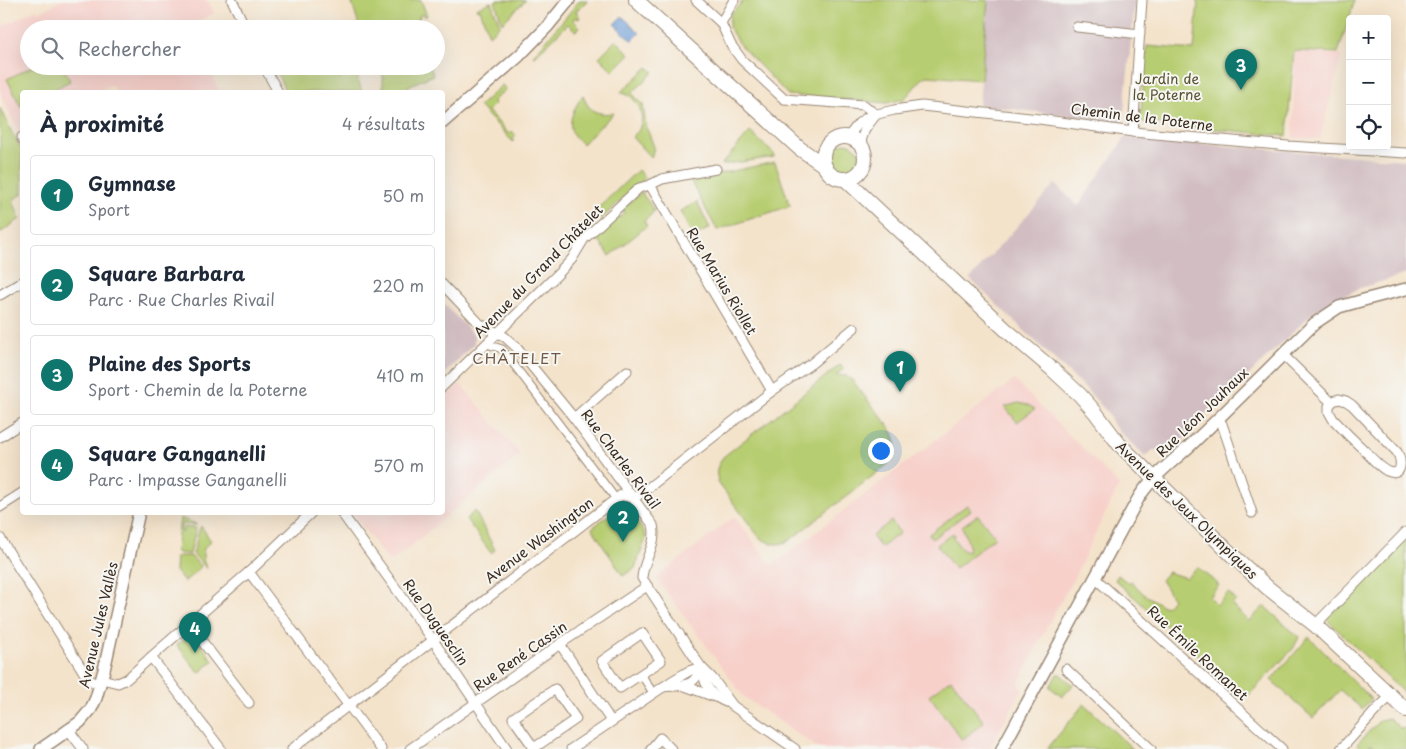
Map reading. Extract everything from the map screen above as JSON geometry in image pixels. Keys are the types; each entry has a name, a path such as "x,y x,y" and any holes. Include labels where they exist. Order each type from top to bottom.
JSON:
{"main road":[{"path":"636,0 799,148 825,166 833,176 845,179 857,175 865,164 864,150 854,141 842,137 835,139 826,148 824,154 825,166"},
{"path":"804,152 826,148"},
{"path":"862,170 867,199"},
{"name":"Avenue des Jeux Olympiques","path":"845,179 1080,395 1119,444 1140,466 1268,588 1315,625 1405,708"}],"street":[{"path":"232,0 242,20"},
{"path":"445,120 519,56 547,27 569,0"},
{"path":"696,0 721,23 731,45 742,60 784,99 864,105 876,115 854,141"},
{"path":"721,23 734,0"},
{"path":"1133,132 1142,0"},
{"path":"1077,27 1140,34"},
{"path":"269,75 277,90"},
{"name":"Chemin de la Poterne","path":"854,141 859,123 869,116 922,106 985,112 1133,132 1288,146 1406,153"},
{"name":"Avenue du Grand Châtelet","path":"445,384 558,274 572,259 584,240 639,188 662,179 716,169"},
{"name":"Rue Marius Riollet","path":"650,185 772,391"},
{"path":"0,294 20,283"},
{"name":"Rue Charles Rivail","path":"445,287 480,324 505,337 516,348 574,418 653,525 654,540 642,572 642,578 701,668"},
{"name":"Rue Léon Jouhaux","path":"1002,749 1142,492 1154,478 1179,456 1315,322 1339,307 1406,289"},
{"path":"487,344 502,349 616,499 621,495 634,498 643,492 854,328"},
{"path":"1282,355 1331,402"},
{"path":"574,418 628,371"},
{"path":"1346,401 1352,406 1397,452 1403,472 1391,472 1380,467 1331,416 1329,409 1331,402 1346,401"},
{"path":"1217,419 1222,424 1252,513"},
{"path":"0,437 20,425"},
{"path":"0,507 20,494"},
{"name":"Avenue Washington","path":"292,749 616,499"},
{"name":"Avenue Jules Vallès","path":"41,749 80,722 91,709 96,698 138,515"},
{"path":"0,538 85,674 92,681 118,683 127,679 249,572 309,515"},
{"name":"Rue Duguesclin","path":"343,515 433,640 507,749"},
{"path":"1315,625 1406,532"},
{"path":"249,572 381,749"},
{"name":"Rue Émile Romanet","path":"1095,578 1282,749"},
{"name":"Rue René Cassin","path":"410,749 560,644 647,586"},
{"path":"189,624 249,703"},
{"path":"642,633 661,661 641,674 620,688 602,661 642,633"},
{"path":"560,644 611,721"},
{"path":"150,657 220,749"},
{"path":"685,686 698,676 701,668"},
{"path":"571,749 672,681 689,671 701,668"},
{"path":"701,668 704,682 715,697"},
{"path":"701,668 713,679 731,704"},
{"path":"1066,670 1151,749"},
{"path":"641,674 653,693"},
{"path":"663,688 685,686 731,704 795,749"},
{"path":"555,689 576,719 534,748 514,718 555,689"},
{"path":"1341,749 1391,696"},
{"path":"68,730 83,749"},
{"path":"651,749 660,738 671,749"}],"shaded area":[{"path":"63,0 207,0 214,13 201,20 20,20 20,75 212,75 219,90 115,90 112,85 101,90 20,90 19,133 0,93 0,28 36,9 39,12"},
{"path":"988,0 1135,0 1123,122 979,105"},
{"path":"1295,52 1342,55 1320,139 1293,138"},
{"path":"1125,138 1406,160 1406,274 1360,288 1316,310 1209,413 1205,413 1198,420 1200,422 1177,446 1169,449 1153,450 1145,457 1115,427 1107,412 1089,392 970,279 1055,184 1078,206"},
{"path":"445,305 474,335 474,344 445,373"},
{"path":"1014,380 1119,485 1075,576 1019,682 1022,690 989,749 820,749 744,697 656,578 734,517 772,566"},
{"path":"460,384 520,454 393,561 387,560 354,515 445,515 445,398"}],"green space":[{"path":"351,0 421,0 427,16 424,17 422,14 419,16 420,19 415,20 357,20"},
{"path":"526,0 502,23 495,1"},
{"path":"580,0 588,0 576,11 580,18 575,17 573,20 580,27 576,31 568,24 533,56"},
{"path":"744,0 988,0 981,80 927,76 904,99 887,103 788,95 739,44 729,27 730,15"},
{"name":"Jardin de la Poterne","path":"1198,0 1355,0 1350,15 1346,15 1346,28 1338,53 1294,51 1287,136 1140,122 1147,46 1194,50"},
{"path":"491,2 500,25 489,35 480,9 477,10 476,8"},
{"path":"616,40 630,54 613,71 599,57"},
{"path":"648,67 654,72 632,93 643,105 646,126 654,147 651,158 632,137 639,130 642,120 640,108 632,97 621,92"},
{"path":"20,72 20,75 67,75 70,81 53,90 20,90 20,105 7,79"},
{"path":"278,75 334,75 340,78 342,75 357,75 361,90 285,90"},
{"path":"433,75 408,86 410,90 383,90 383,76"},
{"path":"502,85 506,89 493,101 495,104 488,111 509,134 512,131 516,136 513,142 479,106"},
{"path":"583,95 585,101 594,111 598,113 614,113 582,144 571,129 571,119"},
{"path":"0,108 20,146 20,195 13,200 20,219 0,233"},
{"path":"750,132 774,154 774,157 721,165"},
{"path":"845,143 856,147 860,158 856,169 845,173 834,169 830,158 834,147"},
{"path":"775,162 790,206 717,230 690,180"},
{"path":"638,170 645,178 600,220 593,213"},
{"path":"641,192 654,210 644,221 647,226 610,256 595,236 616,216 619,218 624,213 623,209"},
{"path":"697,202 710,228 693,237 680,211"},
{"path":"840,365 844,369 836,375 846,376 853,381 886,422 894,435 896,449 888,464 790,540 779,544 768,542 760,538 719,484 718,467 723,457"},
{"path":"1018,403 1035,409 1017,422 1005,407"},
{"path":"624,503 646,538 635,568 623,576 592,528"},
{"path":"967,505 971,510 932,539 929,534"},
{"path":"475,511 495,550 491,553 466,519"},
{"path":"978,515 995,537 955,569 937,545 953,533 955,535 953,537 959,546 968,552 969,545 962,526"},
{"path":"180,518 197,525 182,524 181,532 183,532 184,527 196,528 190,554 178,553 176,551"},
{"path":"891,521 900,533 881,548 872,536"},
{"path":"201,526 211,541 205,547 203,554 207,569 193,554"},
{"path":"1406,538 1406,693 1405,694 1326,619"},
{"path":"191,556 201,567 184,582 175,571 176,557"},
{"path":"1197,567 1219,585 1209,597 1217,605 1228,593 1236,600 1232,605 1249,621 1264,606 1299,637 1293,649 1246,698 1115,580 1118,575 1128,583 1131,581 1145,595 1165,607 1173,599 1161,580 1168,572 1186,578"},
{"path":"187,637 197,639 213,661 199,673 177,645"},
{"path":"1309,637 1371,699 1362,709 1340,690 1313,718 1271,680"},
{"path":"1057,674 1060,674 1073,685 1062,697 1050,687"},
{"path":"951,679 984,722 962,740 929,695"},
{"path":"1084,704 1133,749 1047,749"},
{"path":"1389,718 1401,729 1406,728 1406,749 1377,749 1371,744 1366,749 1361,749 1357,744 1380,720"}],"water":[{"path":"622,16 640,33 632,41 614,24"}],"place":[{"name":"Plaine des Sports","path":"1241,90"},
{"name":"Gymnase","path":"900,392"},
{"name":"Square Barbara","path":"623,542"},
{"name":"Square Ganganelli","path":"195,653"}],"district":[{"name":"CHÂTELET","path":"517,357"}]}
